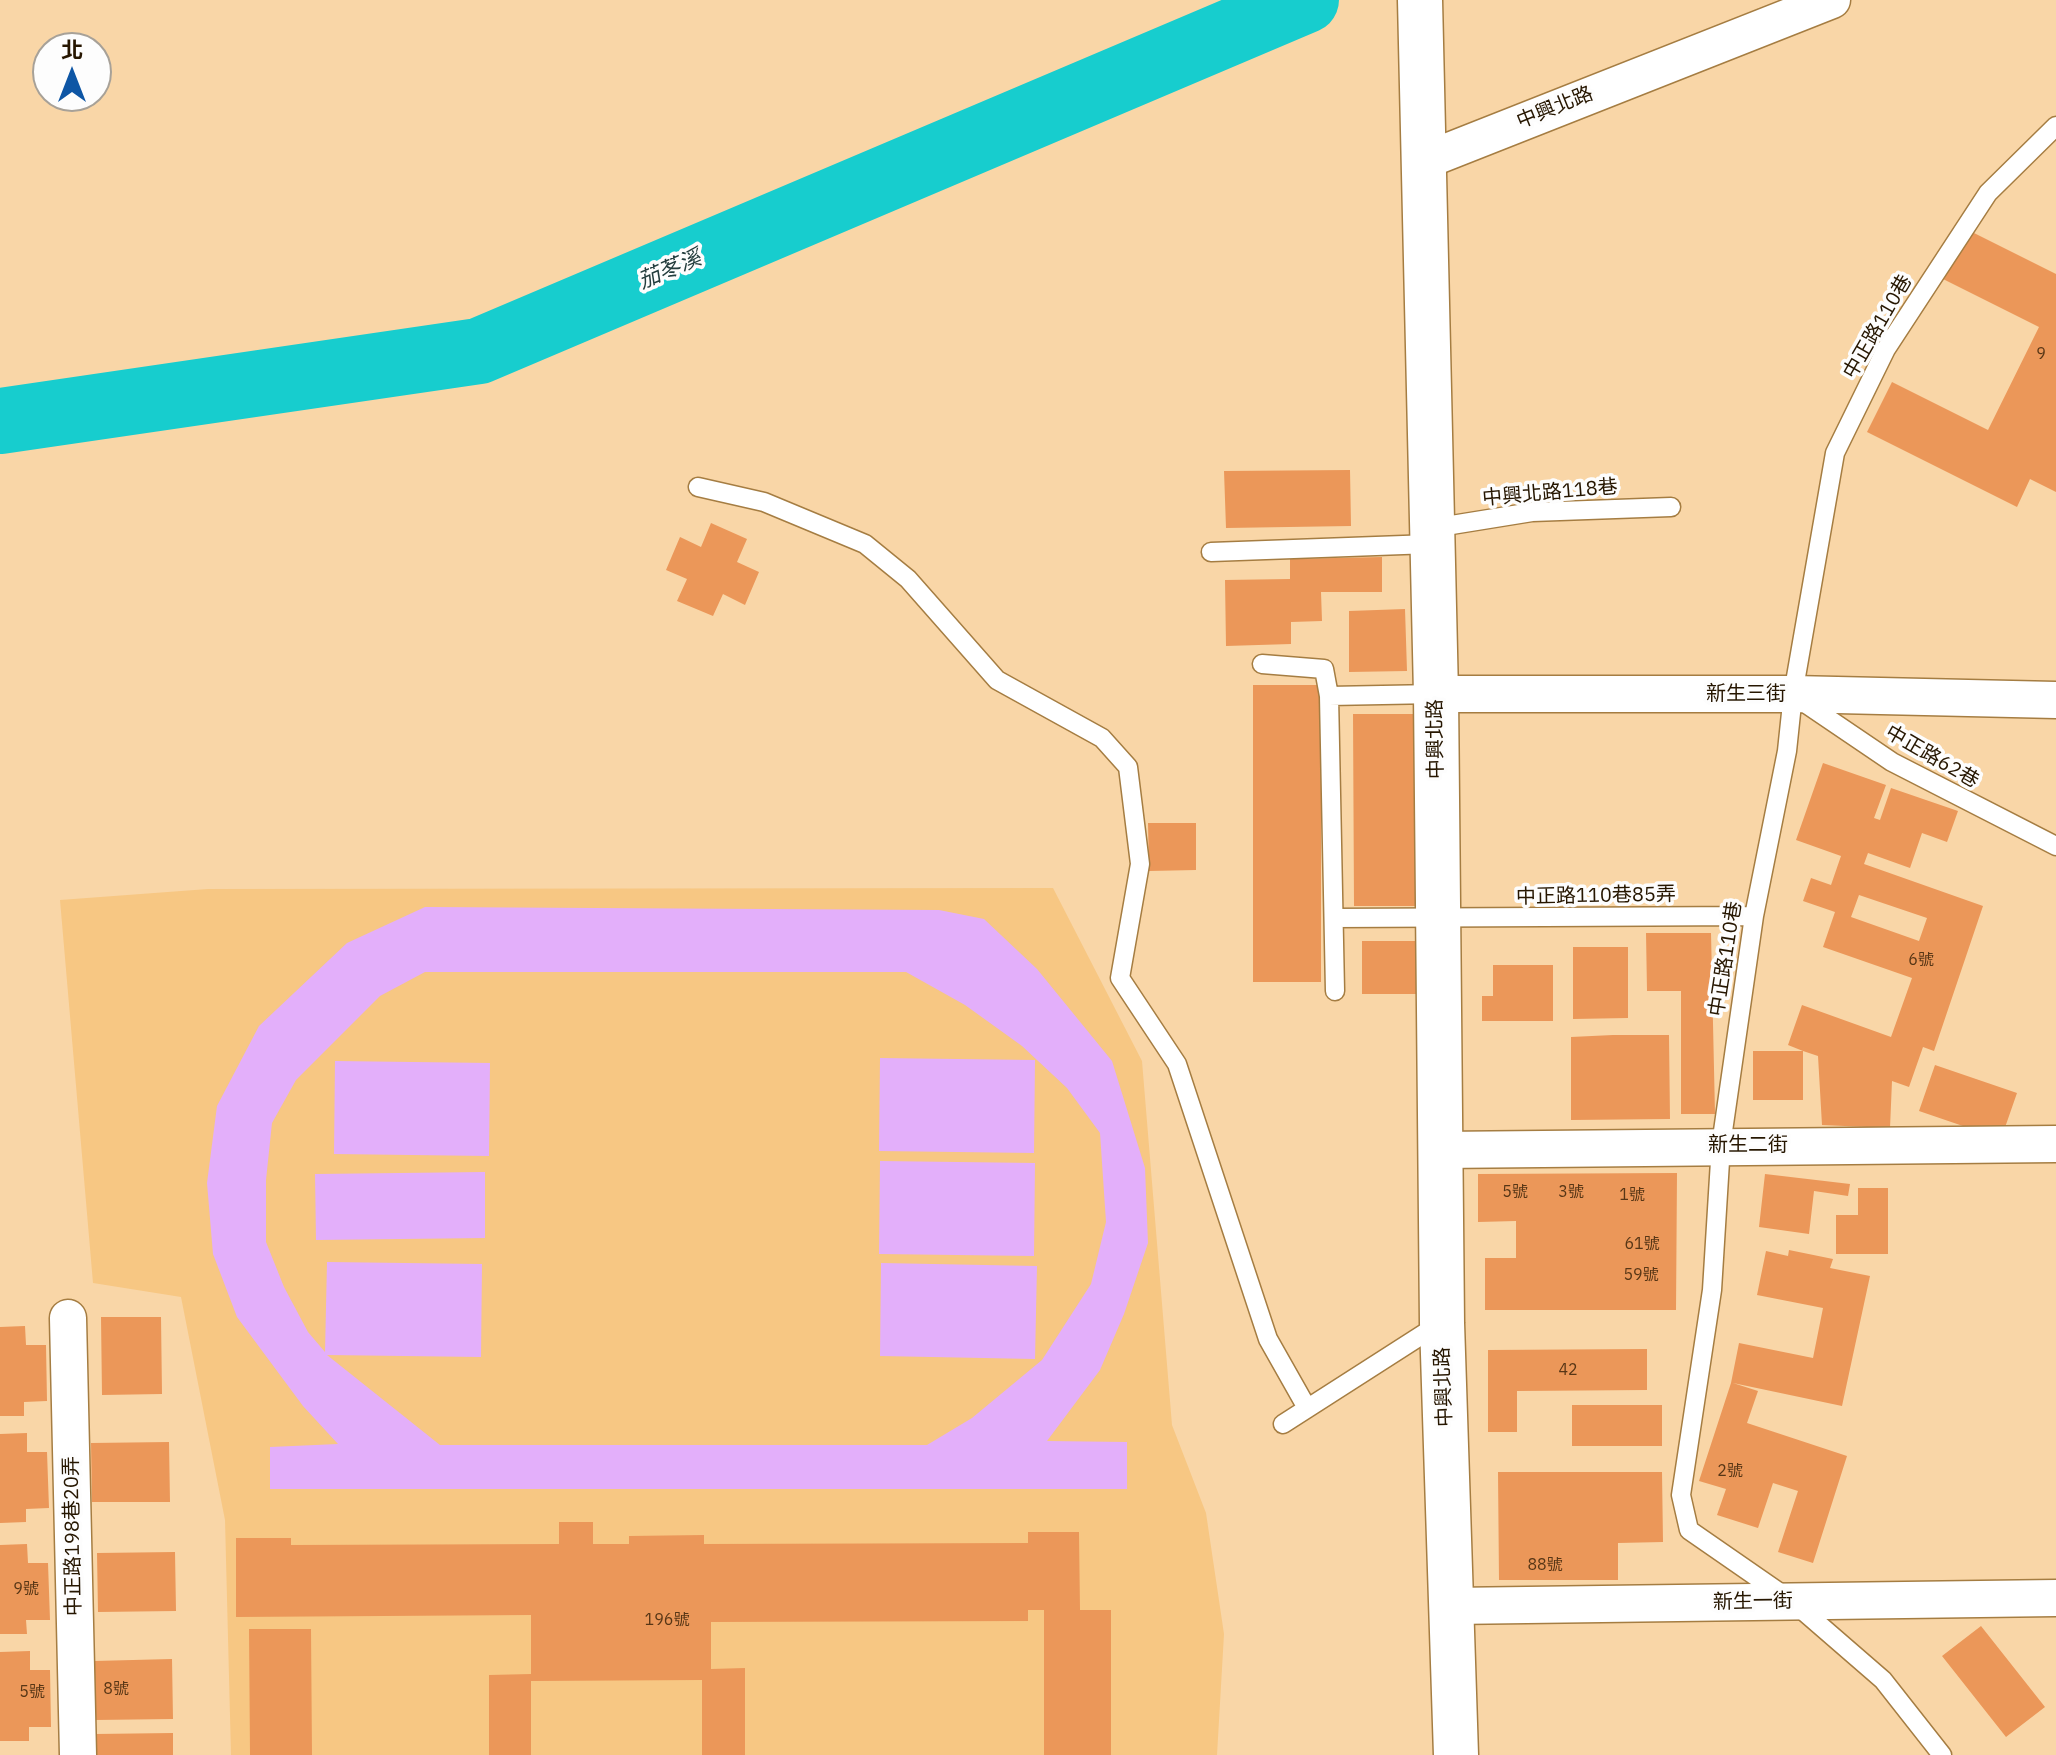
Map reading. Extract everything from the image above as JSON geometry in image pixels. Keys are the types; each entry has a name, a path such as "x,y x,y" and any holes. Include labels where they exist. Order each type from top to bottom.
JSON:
{"street":[{"path":"1420,0 1424,161"},
{"name":"中興北路","path":"1456,1755 1442,1323 1436,694 1424,161 1832,0"},
{"name":"新生三街","path":"1436,694 1793,694 2056,700"},
{"name":"新生二街","path":"1440,1150 2056,1144"},
{"name":"中正路198巷20弄","path":"68,1318 78,1755"},
{"name":"新生一街","path":"1451,1606 2056,1598"}],"lane":[{"name":"中正路110巷","path":"1942,1755 1883,1680 1793,1602 1689,1530 1681,1495 1712,1290 1721,1145 1754,916 1787,751 1793,694 1835,453 1886,349 1988,193 2056,126"},
{"path":"698,487 764,502 865,544 908,579 997,680 1102,738 1128,767 1140,864 1120,978 1177,1064 1268,1339 1307,1408"},
{"name":"中興北路118巷","path":"1211,552 1432,536 1532,512 1671,507"},
{"path":"1262,664 1324,669 1329,696 1335,991"},
{"path":"1329,696 1436,694"},
{"name":"中正路62巷","path":"1793,694 1892,762 2056,846"},
{"name":"中正路110巷85弄","path":"1334,918 1754,916"},
{"path":"1283,1424 1442,1323"}],"shaded area":[{"path":"1053,888 1142,1061 1172,1425 1206,1513 1224,1634 1217,1755 231,1755 225,1520 181,1297 93,1283 60,900 208,889"},
{"path":"425,907 939,910 984,919 1037,969 1112,1061 1145,1168 1148,1243 1124,1314 1100,1370 1047,1441 1127,1442 1127,1489 270,1489 270,1447 338,1444 303,1406 237,1317 213,1254 207,1183 217,1106 259,1026 347,943","holes":["425,972 906,972 965,1005 1022,1046 1067,1088 1100,1133 1106,1222 1091,1284 1042,1360 972,1418 927,1445 440,1445 327,1355 481,1357 482,1264 327,1262 325,1352 308,1332 284,1287 266,1242 266,1180 272,1123 296,1080 380,996"]},
{"path":"880,1058 1035,1060 1034,1153 879,1151"},
{"path":"335,1061 490,1063 489,1156 334,1154"},
{"path":"880,1161 1035,1163 1034,1256 879,1254"},
{"path":"485,1172 485,1238 316,1240 315,1174"},
{"path":"881,1263 1037,1266 1035,1359 880,1356"}],"building":[{"path":"1968,230 2056,274 2056,492 2030,479 2017,507 1867,432 1892,382 1988,430 2039,327 1943,279"},
{"path":"1350,470 1351,526 1226,528 1224,471"},
{"path":"711,523 747,539 737,562 759,572 745,605 723,594 713,616 677,601 687,579 666,570 680,537 701,547"},
{"path":"1382,557 1382,592 1321,592 1322,621 1291,622 1291,644 1226,646 1225,580 1290,579 1290,559"},
{"path":"1405,609 1407,671 1349,672 1349,611"},
{"path":"1253,685 1321,685 1321,982 1253,982"},
{"path":"1353,714 1419,714 1419,906 1354,906"},
{"path":"1823,763 1886,785 1874,818 1880,820 1891,788 1958,811 1947,842 1922,833 1910,868 1868,853 1864,864 1983,906 1934,1051 1923,1047 1909,1087 1892,1081 1890,1128 1822,1125 1818,1056 1788,1045 1802,1005 1891,1037 1912,978 1823,947 1835,912 1803,901 1811,878 1831,885 1841,856 1796,840","holes":["1859,895 1927,918 1919,941 1851,917"]},
{"path":"1148,823 1196,823 1196,870 1149,871"},
{"path":"1646,933 1711,933 1715,1114 1681,1114 1681,991 1647,991"},
{"path":"1362,941 1416,941 1416,994 1362,994"},
{"path":"1573,947 1628,947 1628,1018 1573,1019"},
{"path":"1493,965 1553,965 1553,1021 1482,1021 1482,996 1493,996"},
{"path":"1669,1035 1670,1119 1571,1120 1571,1037"},
{"path":"1753,1051 1803,1051 1803,1100 1753,1100"},
{"path":"1935,1065 2017,1093 2001,1139 1919,1111"},
{"path":"1677,1173 1676,1310 1485,1310 1485,1258 1516,1258 1516,1221 1478,1222 1478,1174"},
{"path":"1765,1174 1850,1184 1848,1196 1814,1191 1809,1234 1759,1227"},
{"path":"1858,1188 1888,1188 1888,1254 1836,1254 1836,1215 1858,1215"},
{"path":"1789,1250 1833,1259 1830,1268 1870,1276 1842,1406 1733,1383 1758,1391 1747,1423 1847,1456 1813,1563 1778,1552 1798,1491 1773,1483 1758,1528 1717,1515 1726,1489 1699,1481 1731,1383 1739,1343 1813,1358 1823,1308 1757,1295 1766,1251 1788,1256"},
{"path":"101,1317 161,1317 162,1394 102,1395"},
{"path":"25,1326 26,1345 46,1345 47,1401 24,1402 24,1416 0,1416 0,1327"},
{"path":"1647,1349 1647,1390 1517,1391 1517,1432 1488,1432 1488,1350"},
{"path":"1572,1405 1662,1405 1662,1446 1572,1446"},
{"path":"27,1433 27,1452 47,1452 49,1508 26,1509 26,1522 0,1523 0,1434"},
{"path":"169,1442 170,1502 92,1502 91,1443"},
{"path":"1498,1472 1662,1472 1663,1542 1618,1543 1618,1580 1499,1580"},
{"path":"559,1522 593,1522 593,1544 629,1544 629,1536 704,1535 704,1544 1028,1543 1028,1532 1079,1532 1080,1610 1111,1610 1111,1755 1044,1755 1044,1610 1028,1610 1028,1621 711,1622 711,1669 745,1668 745,1755 702,1755 702,1680 531,1681 531,1755 489,1755 489,1675 531,1674 531,1615 236,1617 236,1538 291,1538 291,1545 559,1544"},
{"path":"27,1544 28,1563 48,1563 50,1620 26,1620 27,1634 0,1634 0,1545"},
{"path":"175,1552 176,1611 98,1612 97,1553"},
{"path":"1981,1626 2045,1707 2006,1737 1942,1656"},
{"path":"249,1629 311,1629 312,1755 250,1755"},
{"path":"30,1651 30,1670 50,1670 51,1727 29,1727 29,1741 0,1741 0,1652"},
{"path":"172,1659 173,1719 95,1720 94,1661"},
{"path":"173,1733 173,1755 95,1755 95,1734"}],"waterway":[{"name":"茄苳溪","path":"0,421 479,351 1306,0"}]}
